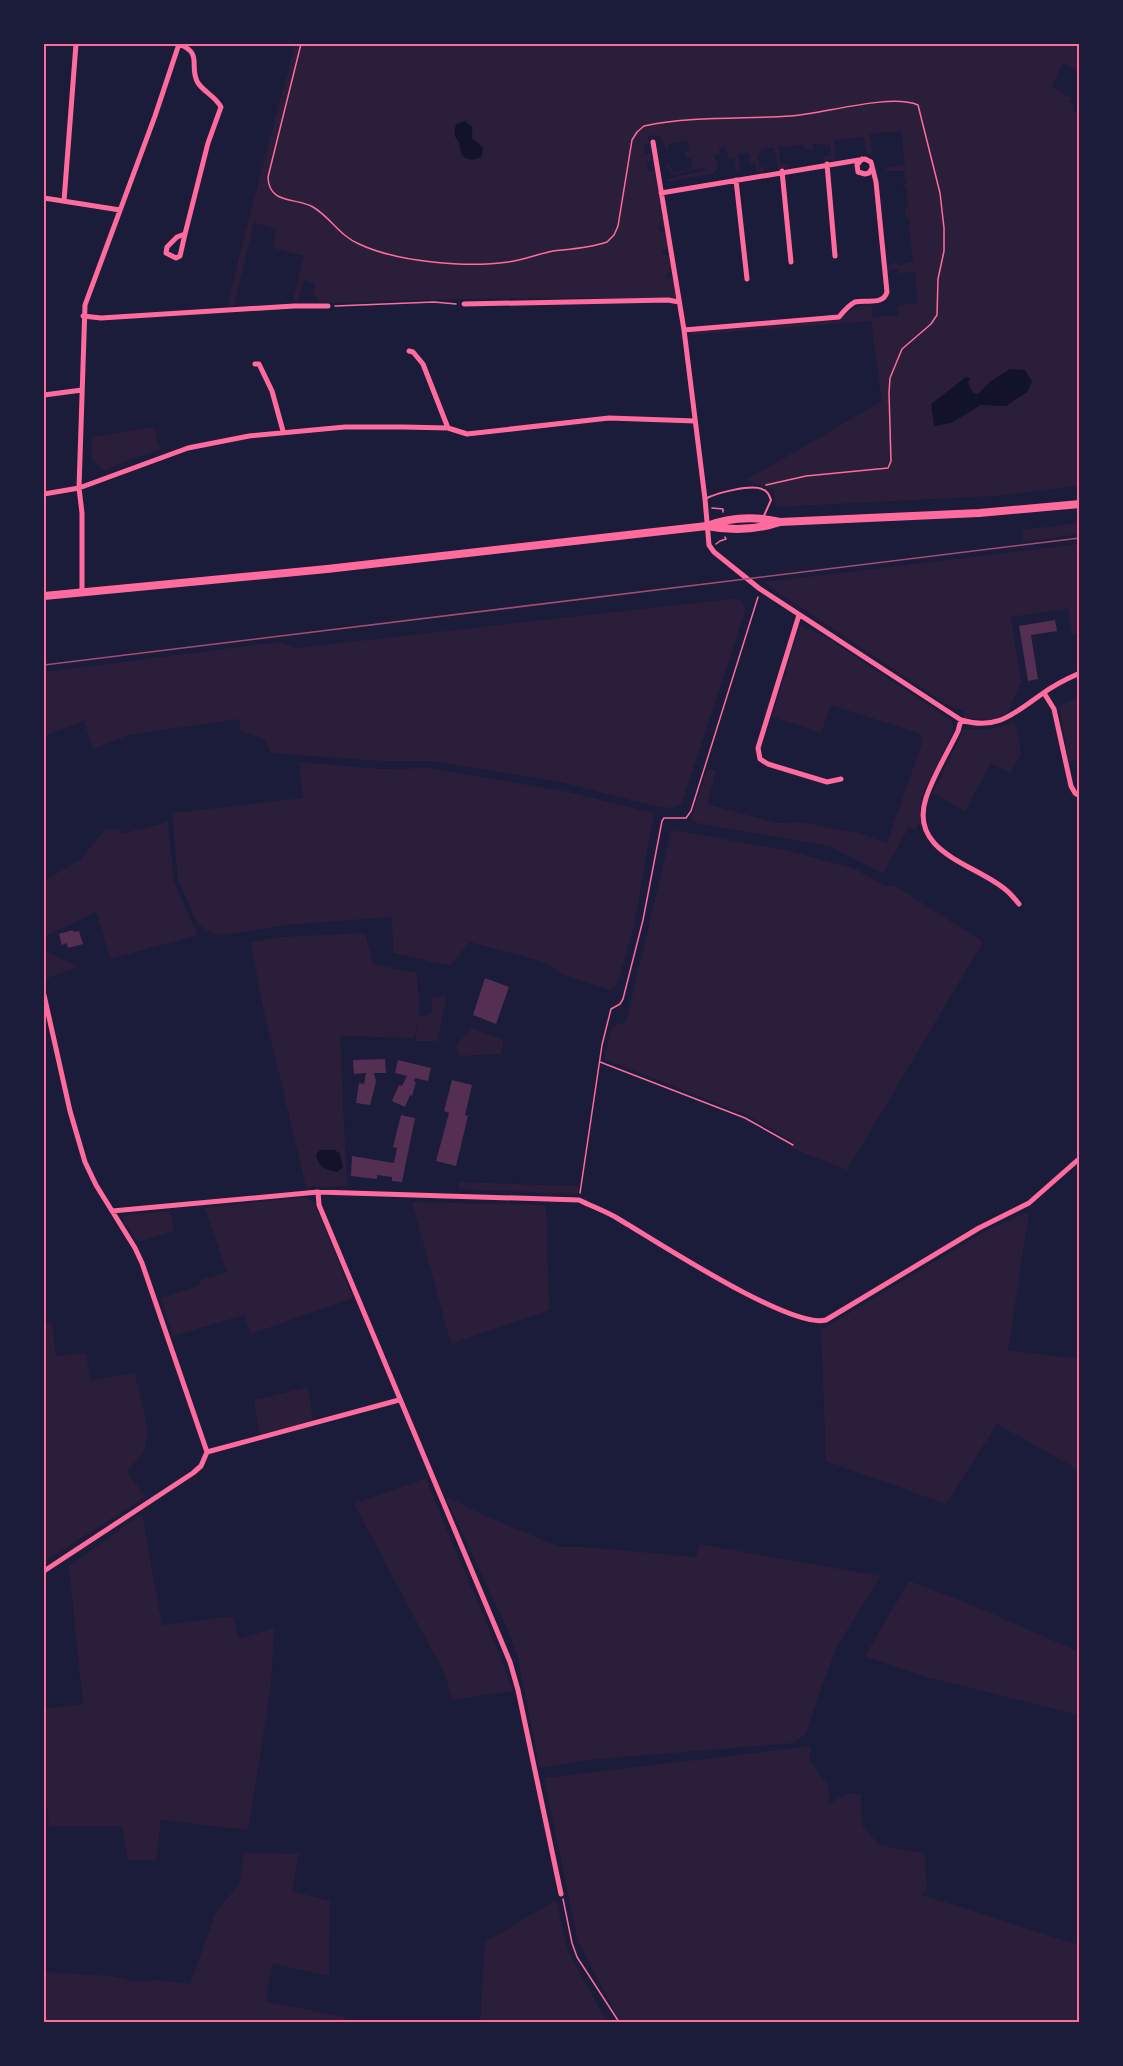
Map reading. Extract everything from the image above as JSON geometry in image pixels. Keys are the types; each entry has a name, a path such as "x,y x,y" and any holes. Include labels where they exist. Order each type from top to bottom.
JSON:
{"main road":[{"path":"44,596 373,564 707,526 724,520 763,518 780,522 979,513 1080,504"},
{"path":"707,526 725,530 763,528 780,522"}],"street":[{"path":"64,201 76,44"},
{"path":"82,593 82,513 79,488 85,304 155,116 179,44 194,54 197,80 221,107 208,143 180,256 176,258 166,253 166,247 184,234"},
{"path":"653,142 684,330 709,545 714,552 760,589 961,720 980,724 1002,721 1044,693 1080,673"},
{"path":"661,193 862,159 869,160 876,182 887,292 885,297 881,300 854,303 839,316 684,330"},
{"path":"857,168 857,163 862,159"},
{"path":"843,162 857,168 861,174 869,173"},
{"path":"827,164 835,256"},
{"path":"869,173 872,166"},
{"path":"782,171 791,262"},
{"path":"869,173 876,182"},
{"path":"736,180 747,279"},
{"path":"44,198 120,210"},
{"path":"464,304 668,300 679,302"},
{"path":"83,316 100,318 328,306"},
{"path":"409,351 414,352 423,364 448,428"},
{"path":"255,364 259,364 272,391 283,432"},
{"path":"44,394 82,390"},
{"path":"44,494 79,488 188,448 283,432 345,427 448,428 467,434 609,418 695,421"},
{"path":"799,615 758,748 760,759 768,764 827,782 841,779"},
{"path":"1044,693 1054,710 1071,786 1080,796"},
{"path":"961,720 926,798 923,821 925,828 938,848 1006,890 1019,904"},
{"path":"44,995 78,1143 96,1185 142,1263 207,1452 205,1460 193,1473 44,1571"},
{"path":"112,1211 318,1192 579,1200 613,1216 748,1295 807,1320 819,1322 826,1320 980,1228 1029,1203 1080,1158"},
{"path":"318,1192 319,1205 399,1400 501,1635 518,1690 561,1894"},
{"path":"207,1452 399,1400"}],"lane":[{"path":"705,499 723,492 760,488 771,500 763,518"}],"path":[{"path":"301,44 268,177 272,191 281,198 315,208 346,237 360,245 390,255 462,264 506,262 607,242 614,235 618,226 632,140 644,126 737,117 789,116 906,101 918,105 940,193 944,251 938,279 936,317 904,347 890,378 891,461 888,468 806,476 783,480 760,488"},
{"path":"328,306 434,302 464,304"},
{"path":"706,509 723,509"},
{"path":"579,1200 600,1062 611,1009 621,1004 623,999 644,920 662,821 668,818 686,818 691,811 760,589"},
{"path":"600,1062 745,1118 794,1145"},
{"path":"561,1894 577,1957 619,2022"}],"shaded area":[{"path":"295,44 1079,44 1079,71 1062,63 1052,87 1071,98 1069,102 1074,104 1073,110 1079,114 1079,486 994,496 776,507 773,490 746,480 882,401 871,321 692,335 691,332 841,320 851,311 863,306 872,307 873,317 898,315 898,305 918,303 917,296 914,295 917,294 916,288 913,287 916,286 916,280 912,279 916,278 916,272 897,273 899,269 887,270 888,265 893,265 893,263 897,262 898,265 913,262 913,257 910,255 912,255 912,249 909,248 912,247 911,241 908,240 911,239 911,234 908,232 910,226 907,224 910,224 905,208 908,207 908,202 905,200 907,194 904,193 907,192 906,186 903,185 906,184 903,177 905,171 887,171 886,167 905,165 901,131 870,134 872,155 866,153 864,137 834,140 835,159 824,161 823,156 831,155 830,145 813,144 813,149 805,150 804,145 779,147 780,162 788,164 788,167 778,169 774,148 761,149 761,154 758,154 759,167 764,167 764,171 757,172 755,163 751,163 751,170 749,153 738,154 740,171 737,171 734,158 728,159 726,147 719,148 720,154 714,155 715,161 718,161 717,170 713,171 714,174 666,182 665,180 706,170 706,167 672,175 665,164 669,164 673,173 692,167 691,158 686,158 685,151 690,150 688,141 668,144 668,150 658,135 648,136 649,144 644,145 645,154 651,153 652,161 647,162 648,171 654,170 664,226 658,227 659,232 665,232 668,249 662,250 663,255 669,255 672,272 666,273 667,278 673,278 676,298 458,299 327,303 327,301 319,302 313,292 315,283 304,280 298,301 293,301 304,256 273,248 276,230 254,222 234,306 228,307","holes":["465,121 473,131 472,139 483,148 477,159 467,159 461,154 459,142 455,137 460,122","970,378 968,383 973,393 978,394 991,381 1006,406 981,405 951,423"]},
{"path":"465,121 472,127 472,139 483,148 482,156 477,159 472,160 462,155 459,142 454,134 456,124"},
{"path":"1010,369 1025,370 1032,382 1027,392 1006,406 981,405 951,423 934,426 931,404 966,377 970,378 968,383 973,393 978,394 991,381"},
{"path":"154,427 160,450 125,461 105,471 92,461 92,437"},
{"path":"1079,523 1079,534 1023,542 1022,530"},
{"path":"1079,544 1079,633 1072,634 1068,609 1011,617 1021,682 1007,714 989,720 964,718 964,711 948,705 765,582"},
{"path":"739,599 745,606 745,612 681,805 671,808 654,806 556,781 431,761 382,761 271,753 264,738 241,732 239,719 128,735 93,749 84,721 44,736 44,672 278,642 296,648"},
{"path":"800,625 824,636 951,720 954,729 921,799 920,822 915,830 909,827 883,873 829,846 696,823 691,819 708,768 716,771 707,804 777,823 801,822 858,833 887,843 923,740 920,734 831,705 821,733 772,717"},
{"path":"1079,697 1079,760 1069,762 1059,706"},
{"path":"1015,722 1021,754 1010,773 991,763 965,811 933,793 964,729 990,729"},
{"path":"299,762 381,769 430,768 568,792 654,813 634,925 617,986 611,990 563,975 547,963 470,942 450,966 393,953 392,917 286,925 217,936 198,925 178,880 172,813 303,798"},
{"path":"168,822 174,882 198,935 110,959 96,912 44,937 44,881 81,859 105,829 119,829 121,834"},
{"path":"678,831 786,850 855,869 886,886 896,886 983,942 847,1170 789,1147 793,1142 747,1115 604,1059 612,1026 626,1022 671,832"},
{"path":"365,933 373,964 417,973 420,1017 432,1013 432,998 447,996 437,1041 415,1041 419,1019 414,1038 340,1036 347,1186 306,1187 261,998 251,942 281,937"},
{"path":"47,952 78,967 45,979 44,953"},
{"path":"472,1028 504,1040 501,1054 459,1056 456,1045"},
{"path":"320,1150 335,1150 340,1154 343,1168 337,1172 323,1167 316,1154"},
{"path":"459,1182 579,1186 578,1194 573,1194 459,1189"},
{"path":"304,1197 314,1202 353,1298 251,1334 244,1315 173,1336 161,1298 199,1286 201,1280 227,1272 205,1208"},
{"path":"412,1202 546,1205 549,1310 451,1344"},
{"path":"171,1211 174,1231 138,1242 124,1222 126,1215"},
{"path":"1029,1212 1008,1350 1079,1359 1079,1470 997,1424 946,1504 826,1461 821,1330 989,1229"},
{"path":"52,1322 56,1356 86,1353 90,1380 135,1373 147,1435 143,1452 127,1471 145,1497 44,1562 44,1324"},
{"path":"308,1387 313,1421 260,1434 254,1400"},
{"path":"426,1478 493,1637 513,1691 453,1700 444,1673 354,1504"},
{"path":"445,1496 483,1515 560,1547 585,1547 696,1557 699,1544 880,1576 837,1647 807,1732 795,1743 589,1760 540,1768 518,1658 510,1635"},
{"path":"142,1514 162,1625 233,1616 239,1639 274,1628 271,1685 248,1830 161,1820 156,1860 128,1860 122,1826 49,1826 46,1794 44,1794 44,1709 83,1704 69,1566"},
{"path":"909,1581 972,1605 1079,1652 1079,1715 926,1677 865,1656"},
{"path":"811,1746 809,1763 812,1763 828,1785 830,1803 848,1793 861,1795 862,1825 879,1845 921,1853 925,1859 927,1890 922,1895 1079,1945 1079,2022 620,2022 578,1941 544,1778"},
{"path":"244,1853 299,1854 292,1891 330,1901 329,1976 273,1964 265,2001 345,2017 345,2022 44,2022 44,1972 112,1976 137,1982 157,1980 190,1984 215,1914 241,1881"},
{"path":"556,1900 568,1951 607,2022 480,2022 485,1942"}],"building":[{"path":"1055,620 1057,631 1031,635 1038,679 1028,681 1019,626"},
{"path":"73,930 73,932 79,931 83,944 68,948 67,943 62,945 59,934"},
{"path":"485,978 509,987 496,1024 473,1015"},
{"path":"385,1059 386,1073 374,1073 376,1082 370,1105 356,1103 359,1083 364,1084 366,1073 354,1074 353,1060"},
{"path":"398,1060 431,1068 428,1081 415,1078 412,1096 410,1095 405,1107 392,1101 399,1085 402,1086 407,1076 395,1073"},
{"path":"452,1080 472,1085 465,1115 468,1116 456,1166 436,1161 449,1113 444,1111"},
{"path":"401,1115 415,1118 402,1182 392,1181 392,1177 377,1175 377,1179 351,1176 352,1156 394,1163 397,1148 393,1147"}],"tram line":[{"path":"44,665 1080,538"}]}
